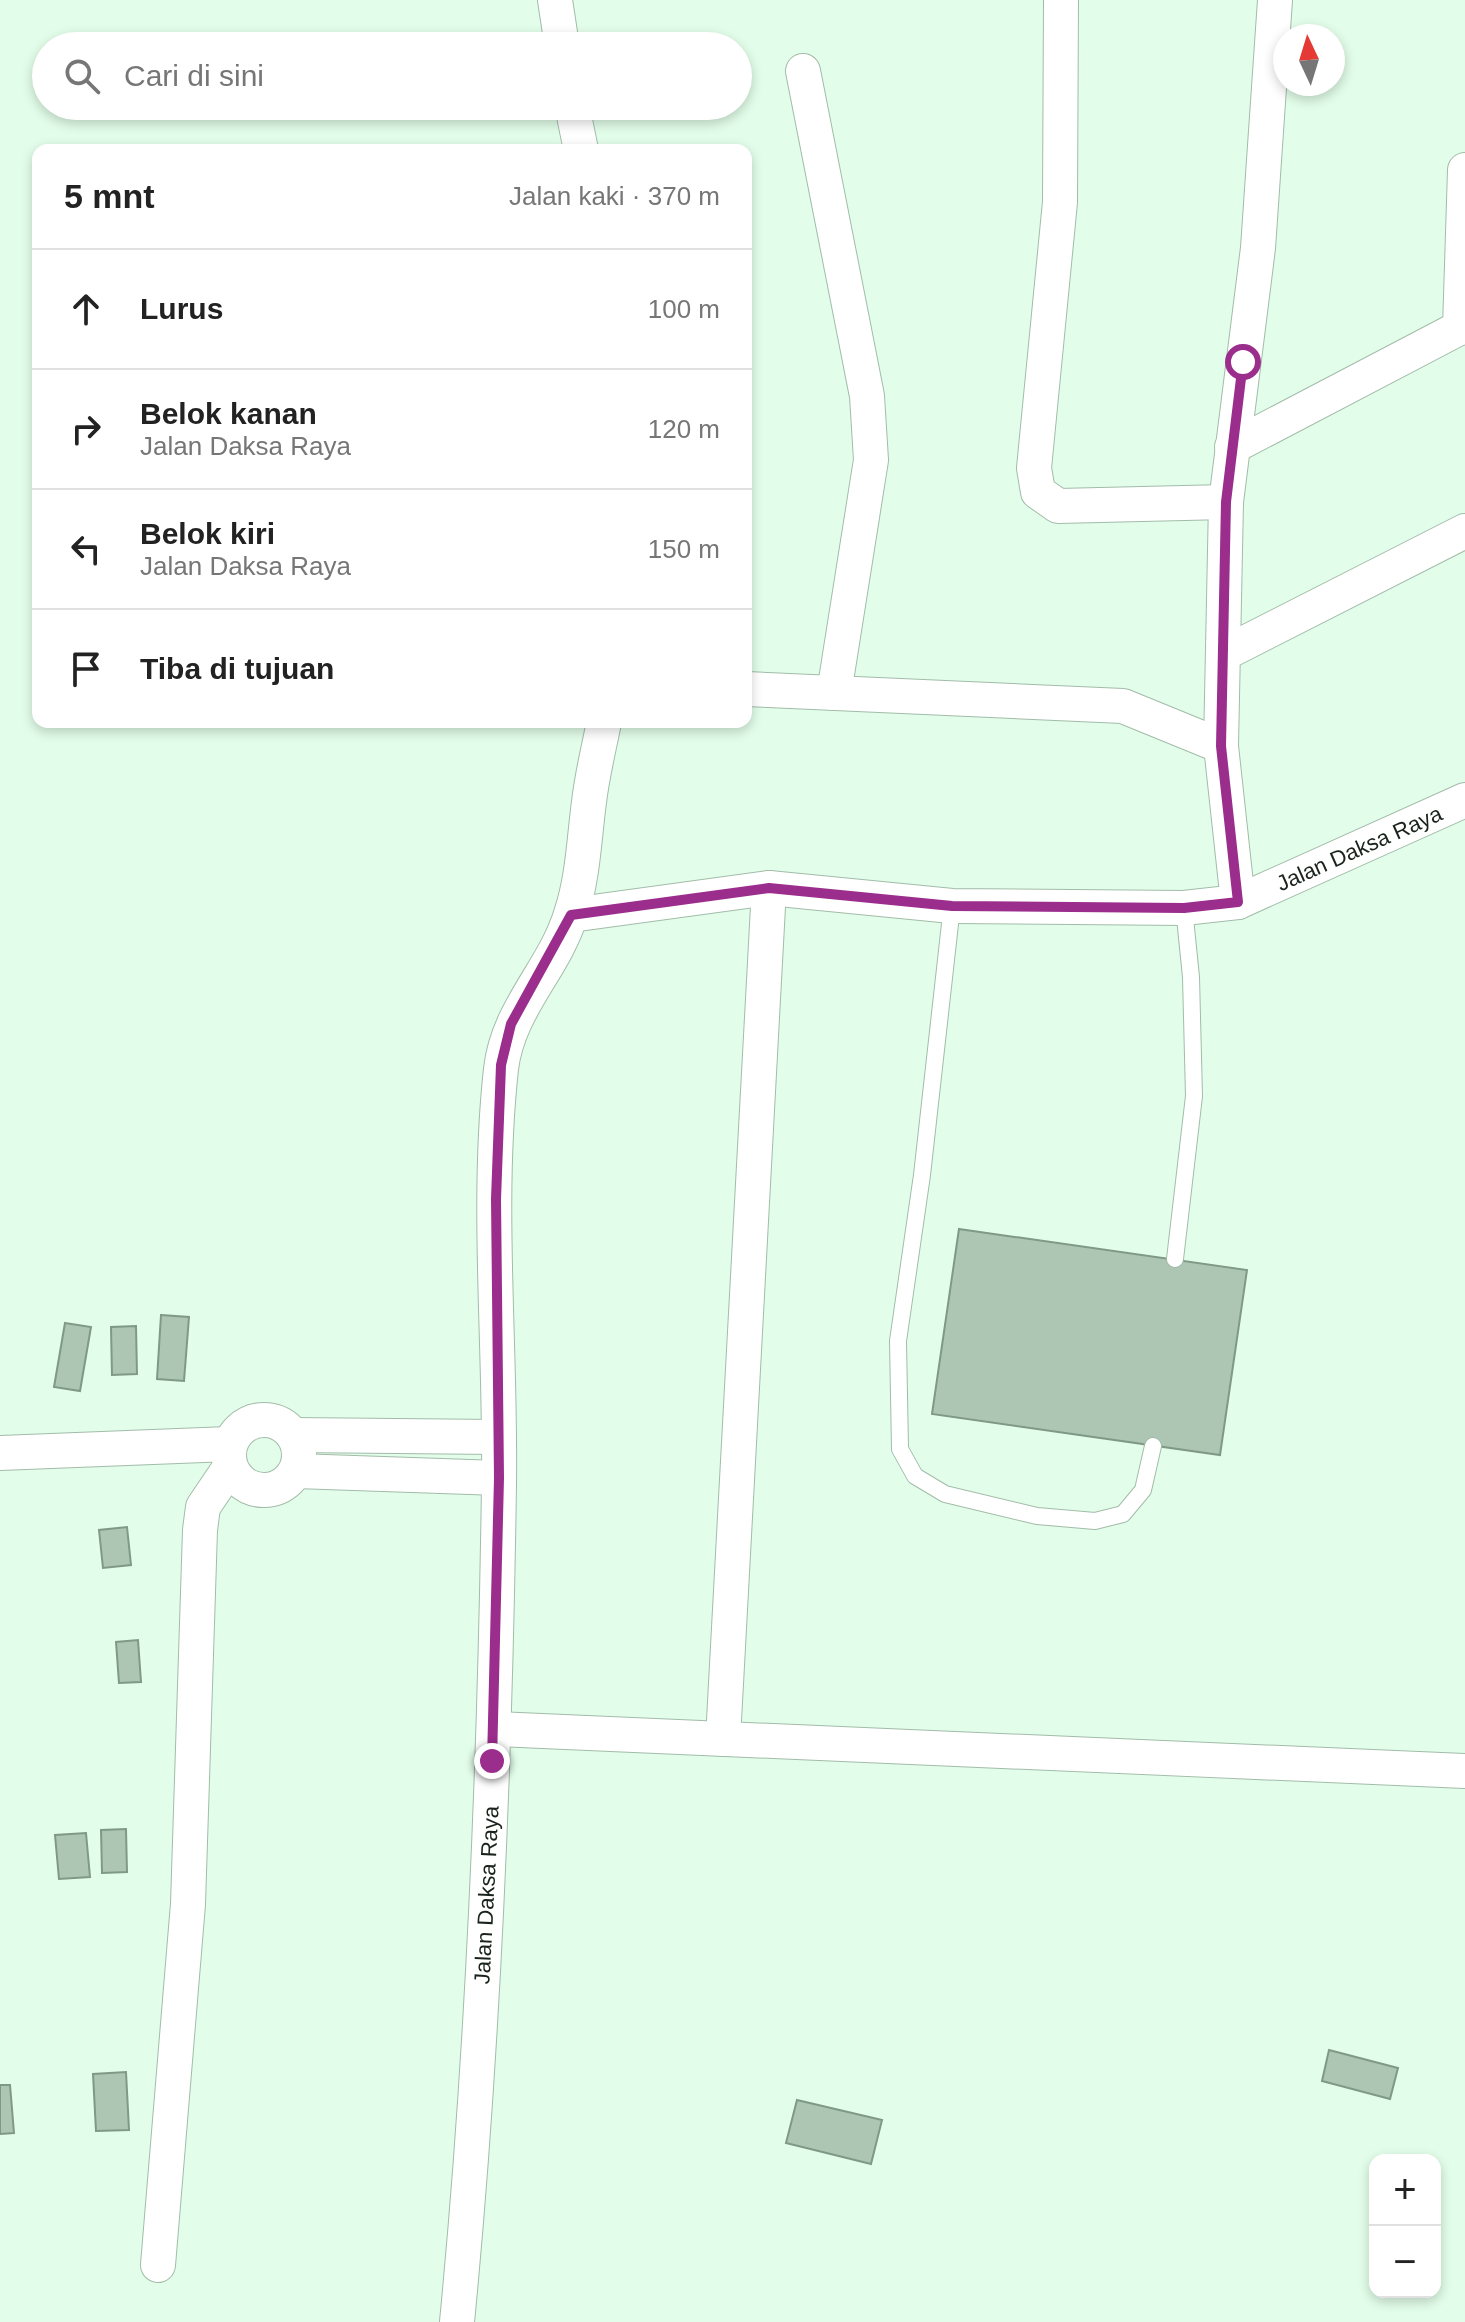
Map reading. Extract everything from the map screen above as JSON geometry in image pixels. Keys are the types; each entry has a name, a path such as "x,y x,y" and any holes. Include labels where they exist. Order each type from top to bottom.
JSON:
{"street":[{"path":"555,0 560,32"},
{"path":"1061,0 1060,202 1034,468 1038,492 1058,506 1226,502"},
{"path":"1238,902 1221,746 1226,502 1258,248 1275,0"},
{"path":"803,71 867,396 871,460 834,693"},
{"path":"575,120 580,144"},
{"path":"1232,447 1462,327 1465,170"},
{"path":"1225,653 1465,531"},
{"path":"752,689 1123,706 1221,746"},
{"path":"571,915 587,843 589,803 603,728"},
{"name":"Jalan Daksa Raya","path":"457,2322 471,2175 494,1729 499,1478 496,1199 501,1065 511,1024 571,915 769,888 952,906 1184,908 1238,902 1465,800"},
{"path":"723,1739 769,888"},
{"path":"158,2265 188,1904 203,1507 242,1427 263,1420 285,1427 293,1435 299,1459 296,1471 279,1487 266,1491 244,1485 230,1455"},
{"path":"293,1435 498,1437"},
{"path":"0,1453 230,1455"},
{"path":"296,1471 499,1478"},
{"path":"494,1729 1465,1771"}],"lane":[{"path":"952,906 922,1175 898,1341 900,1449 915,1476 945,1494 1037,1516 1095,1521 1123,1514 1143,1490 1153,1446"},
{"path":"1175,1259 1194,1096 1191,977 1184,908"}],"building":[{"path":"959,1229 1247,1270 1220,1455 932,1414"},
{"path":"161,1315 189,1317 184,1381 157,1379"},
{"path":"65,1323 91,1327 80,1391 54,1387"},
{"path":"136,1326 137,1374 112,1375 111,1327"},
{"path":"127,1527 131,1565 103,1568 99,1530"},
{"path":"138,1640 141,1682 119,1683 116,1642"},
{"path":"126,1829 127,1872 102,1873 101,1830"},
{"path":"86,1833 90,1877 59,1879 55,1835"},
{"path":"1329,2050 1398,2068 1390,2099 1322,2081"},
{"path":"126,2072 129,2130 96,2131 93,2074"},
{"path":"0,2085 10,2085 14,2133 0,2134"},
{"path":"797,2100 882,2120 871,2164 786,2143"}],"route":[{"path":"492,1761 499,1478 496,1199 501,1065 511,1024 526,996 571,915 769,888 952,906 1184,908 1238,902 1221,746 1226,502 1243,362"}]}
